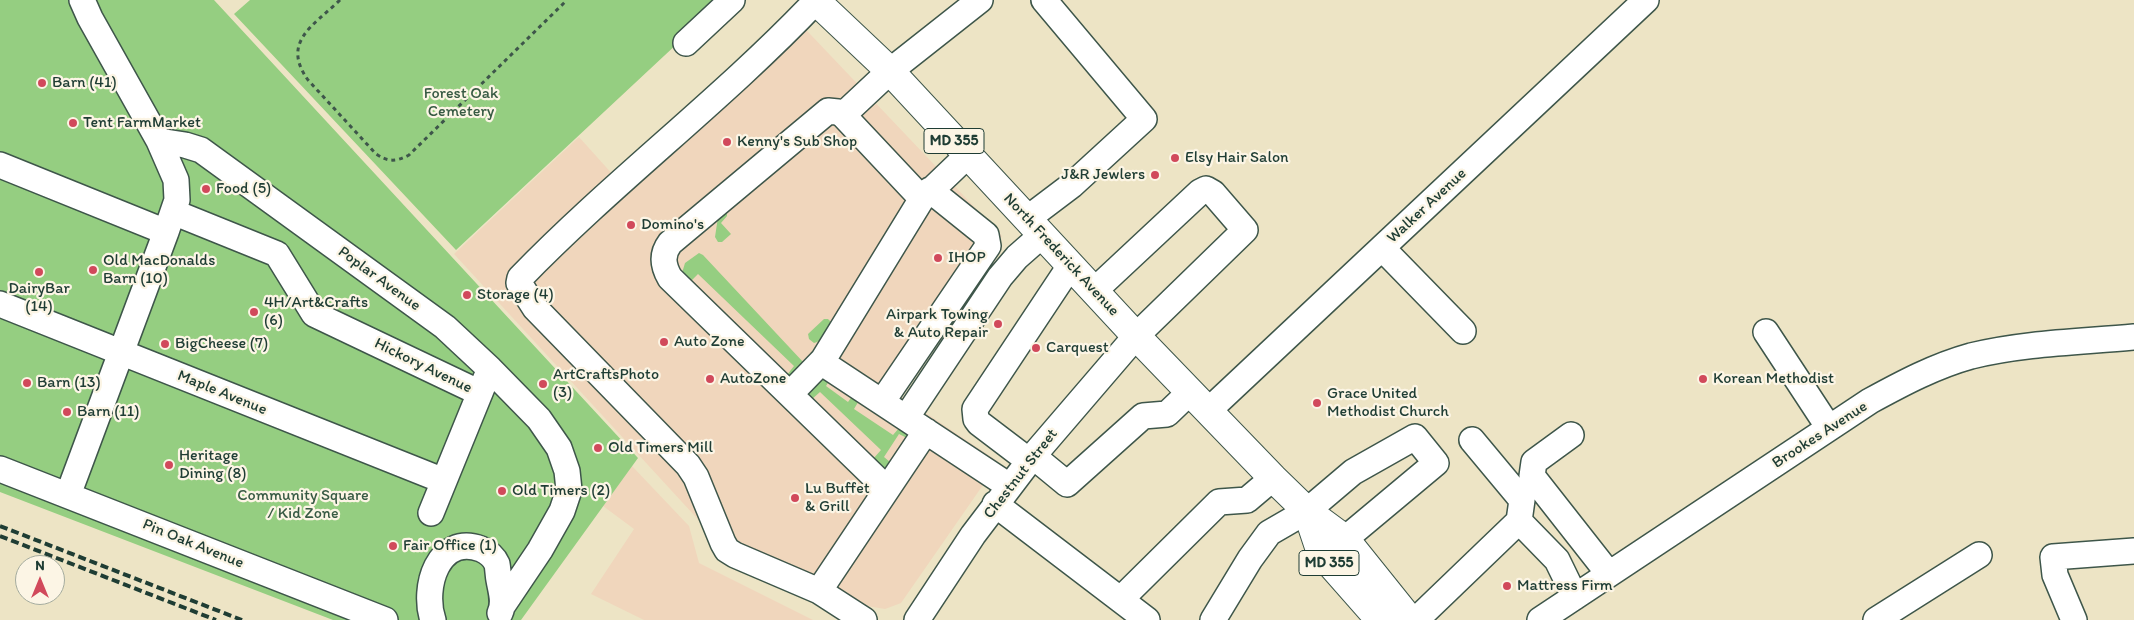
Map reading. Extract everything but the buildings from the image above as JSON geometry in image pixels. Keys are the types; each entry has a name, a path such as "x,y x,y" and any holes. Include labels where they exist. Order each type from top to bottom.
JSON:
{"main road":[{"name":"North Frederick Avenue","path":"815,0 890,71 1070,266 1272,478 1306,511 1346,539 1410,620"},
{"name":"North Frederick Avenue","path":"1306,511 1321,553 1368,615"}],"street":[{"path":"68,495 177,200 176,180 159,141 90,18 82,0"},
{"path":"686,43 732,0"},
{"path":"815,0 780,38 570,227 520,278 519,283 535,308 690,468 727,550 819,591 864,620"},
{"path":"843,115 890,71 980,0"},
{"path":"819,591 887,489 916,424 1000,277 1017,257 1035,227 1072,185 1144,119 1044,0"},
{"name":"Walker Avenue","path":"1031,458 1067,484 1143,416 1167,414 1199,402 1382,248 1646,0"},
{"path":"882,402 988,246 986,235 926,195 843,115 833,111 824,114 670,243 664,255 665,269 670,278 887,489"},
{"name":"Poplar Avenue","path":"159,141 200,150 445,327 490,369 538,419 559,448 567,471 569,490 562,511 540,550 500,612"},
{"path":"790,394 821,362 926,195 968,155"},
{"name":"Hickory Avenue","path":"0,165 169,222 277,254 314,314 480,393"},
{"name":"Chestnut Street","path":"917,620 1002,496 1031,458 1136,336 1245,230 1213,193 1206,189 1200,192 1094,291"},
{"path":"1382,248 1463,331"},
{"path":"1031,458 980,423 976,419 975,409 1070,266"},
{"name":"Maple Avenue","path":"0,304 444,481"},
{"path":"1766,332 1829,428"},
{"name":"Brookes Avenue","path":"1550,617 1609,574 1829,428 1905,381 1940,366 1971,356 2003,350 2134,337"},
{"path":"821,362 916,424 1147,620"},
{"path":"431,513 490,369"},
{"path":"1571,435 1534,462 1532,476 1609,574"},
{"path":"1213,620 1250,559 1269,533 1306,511 1353,472 1415,437 1436,463 1346,539"},
{"path":"1416,620 1519,521 1522,500 1472,440"},
{"name":"Pin Oak Avenue","path":"0,469 385,620"},
{"path":"1120,599 1219,502 1247,500 1272,478"},
{"path":"1519,521 1557,560 1575,597"},
{"path":"433,620 430,611 430,580 437,564 446,554 458,547 473,546 488,552 496,563 500,612"},
{"path":"2074,620 2055,575 2053,557 2134,551"},
{"path":"1876,620 1979,555"}],"path":[{"path":"340,0 301,39 297,50 300,70 376,154 392,161 409,155 567,0"}],"shaded area":[{"path":"792,15 1002,236 896,393 999,462 901,603 885,609 867,606 800,574 716,539 454,254 579,137 615,177"},
{"path":"632,466 689,526 699,563 813,620 644,620 591,594 634,529 603,506"}],"green space":[{"name":"Community Square / Kid Zone","path":"0,0 214,0 638,458 521,620 333,620 0,492"},
{"name":"Forest Oak Cemetery","path":"250,0 724,0 456,250 234,14"},
{"path":"727,211 727,216 721,223 731,234 722,242 718,242 715,237 718,217"},
{"path":"699,253 703,255 804,363 793,380 787,375 794,366 698,274 691,281 682,273 685,263"},
{"path":"824,319 828,319 832,323 831,326 823,338 814,343 809,339 808,334"},
{"path":"824,376 831,378 826,386 848,402 853,395 860,399 854,409 893,435 899,428 912,432 907,438 899,434 884,457 890,462 887,468 880,467 873,459 881,450 820,392 811,400 807,394"}],"railway":[{"path":"0,526 242,620"},
{"path":"0,536 216,620"}],"place":[{"name":"Barn (41)","path":"42,83"},
{"name":"Tent FarmMarket","path":"73,123"},
{"name":"Kenny's Sub Shop","path":"727,142"},
{"name":"Elsy Hair Salon","path":"1175,158"},
{"name":"J&R Jewlers","path":"1155,175"},
{"name":"Food (5)","path":"206,189"},
{"name":"Domino's","path":"631,225"},
{"name":"IHOP","path":"938,258"},
{"name":"Old MacDonalds Barn (10)","path":"93,270"},
{"name":"DairyBar (14)","path":"39,272"},
{"name":"Storage (4)","path":"467,295"},
{"name":"4H/Art&Crafts (6)","path":"254,312"},
{"name":"Airpark Towing & Auto Repair","path":"998,324"},
{"name":"Auto Zone","path":"664,342"},
{"name":"BigCheese (7)","path":"165,344"},
{"name":"Carquest","path":"1036,348"},
{"name":"AutoZone","path":"710,379"},
{"name":"Korean Methodist","path":"1703,379"},
{"name":"Barn (13)","path":"27,383"},
{"name":"ArtCraftsPhoto (3)","path":"543,384"},
{"name":"Grace United Methodist Church","path":"1317,403"},
{"name":"Barn (11)","path":"67,412"},
{"name":"Old Timers Mill","path":"598,448"},
{"name":"Heritage Dining (8)","path":"169,465"},
{"name":"Old Timers (2)","path":"502,491"},
{"name":"Lu Buffet & Grill","path":"795,498"},
{"name":"Fair Office (1)","path":"393,546"},
{"name":"Mattress Firm","path":"1507,586"}]}
